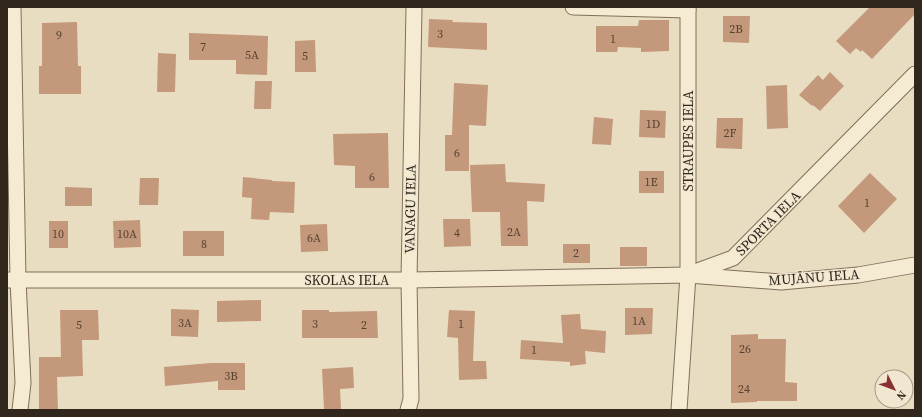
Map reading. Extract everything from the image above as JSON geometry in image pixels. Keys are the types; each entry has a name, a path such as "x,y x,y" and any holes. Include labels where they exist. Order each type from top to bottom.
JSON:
{"street":[{"path":"13,7 12,280 23,383 20,410"},
{"name":"VANAGU IELA","path":"408,410 411,399 409,280 414,7"},
{"path":"573,7 688,8"},
{"name":"STRAUPES IELA","path":"688,8 688,275"},
{"name":"SPORTA IELA","path":"688,275 733,258 915,74"},
{"name":"MUJĀNU IELA","path":"688,275 781,282 858,275 915,265"},
{"path":"679,410 688,275"},
{"name":"SKOLAS IELA","path":"12,280 409,280 688,275"}],"building":[{"path":"870,7 915,7 915,14 872,59 862,50 861,52 856,48 850,54 836,41"},
{"path":"723,16 750,16 749,43 723,42"},
{"path":"429,19 453,20 452,22 487,23 487,50 428,47"},
{"path":"639,20 669,20 669,51 641,52 641,48 618,47 617,52 596,52 596,26 638,26"},
{"path":"77,22 78,66 81,66 81,94 39,94 39,66 42,66 42,23"},
{"path":"189,33 268,36 267,75 236,74 236,60 189,60"},
{"path":"315,40 316,72 295,72 295,41"},
{"path":"158,53 176,54 175,92 157,92"},
{"path":"830,72 844,86 820,111 799,95 818,75 823,80"},
{"path":"255,81 272,81 271,109 254,109"},
{"path":"454,83 488,85 486,126 469,125 469,171 445,171 445,135 452,135"},
{"path":"787,85 788,128 767,129 766,86"},
{"path":"640,110 666,111 665,138 639,137"},
{"path":"594,117 613,119 611,145 592,144"},
{"path":"717,118 743,118 742,149 716,148"},
{"path":"388,133 389,188 355,188 355,166 334,165 333,134"},
{"path":"505,164 506,182 545,184 544,202 527,201 528,246 501,246 500,212 472,212 470,165"},
{"path":"639,171 664,171 664,193 639,193"},
{"path":"870,173 897,199 864,233 838,206"},
{"path":"243,177 272,181 295,182 294,213 270,212 269,220 251,219 252,198 242,197"},
{"path":"140,178 159,178 158,205 139,205"},
{"path":"65,187 92,188 92,206 65,206"},
{"path":"443,219 470,219 471,246 444,247"},
{"path":"140,220 141,247 114,248 113,221"},
{"path":"49,221 68,221 68,248 49,248"},
{"path":"327,224 328,251 301,252 300,225"},
{"path":"183,231 224,231 224,256 183,256"},
{"path":"563,244 590,244 590,263 563,263"},
{"path":"620,247 647,247 647,266 620,266"},
{"path":"261,300 261,321 217,322 217,301"},
{"path":"625,308 653,308 652,334 625,335"},
{"path":"171,309 199,310 198,337 171,336"},
{"path":"60,310 98,310 99,340 82,340 83,376 57,377 58,410 39,410 39,357 61,357"},
{"path":"302,310 329,310 329,312 377,311 378,338 302,338"},
{"path":"449,310 475,311 473,361 486,361 487,379 459,380 458,338 447,337"},
{"path":"580,314 581,329 606,331 605,353 585,351 586,364 570,366 570,362 520,359 521,340 563,343 561,315"},
{"path":"758,334 758,339 786,339 785,382 797,383 797,401 757,401 731,403 731,335"},
{"path":"211,363 245,363 245,390 218,390 218,381 165,386 164,367"},
{"path":"353,367 354,388 340,389 341,409 324,409 322,369"}]}
